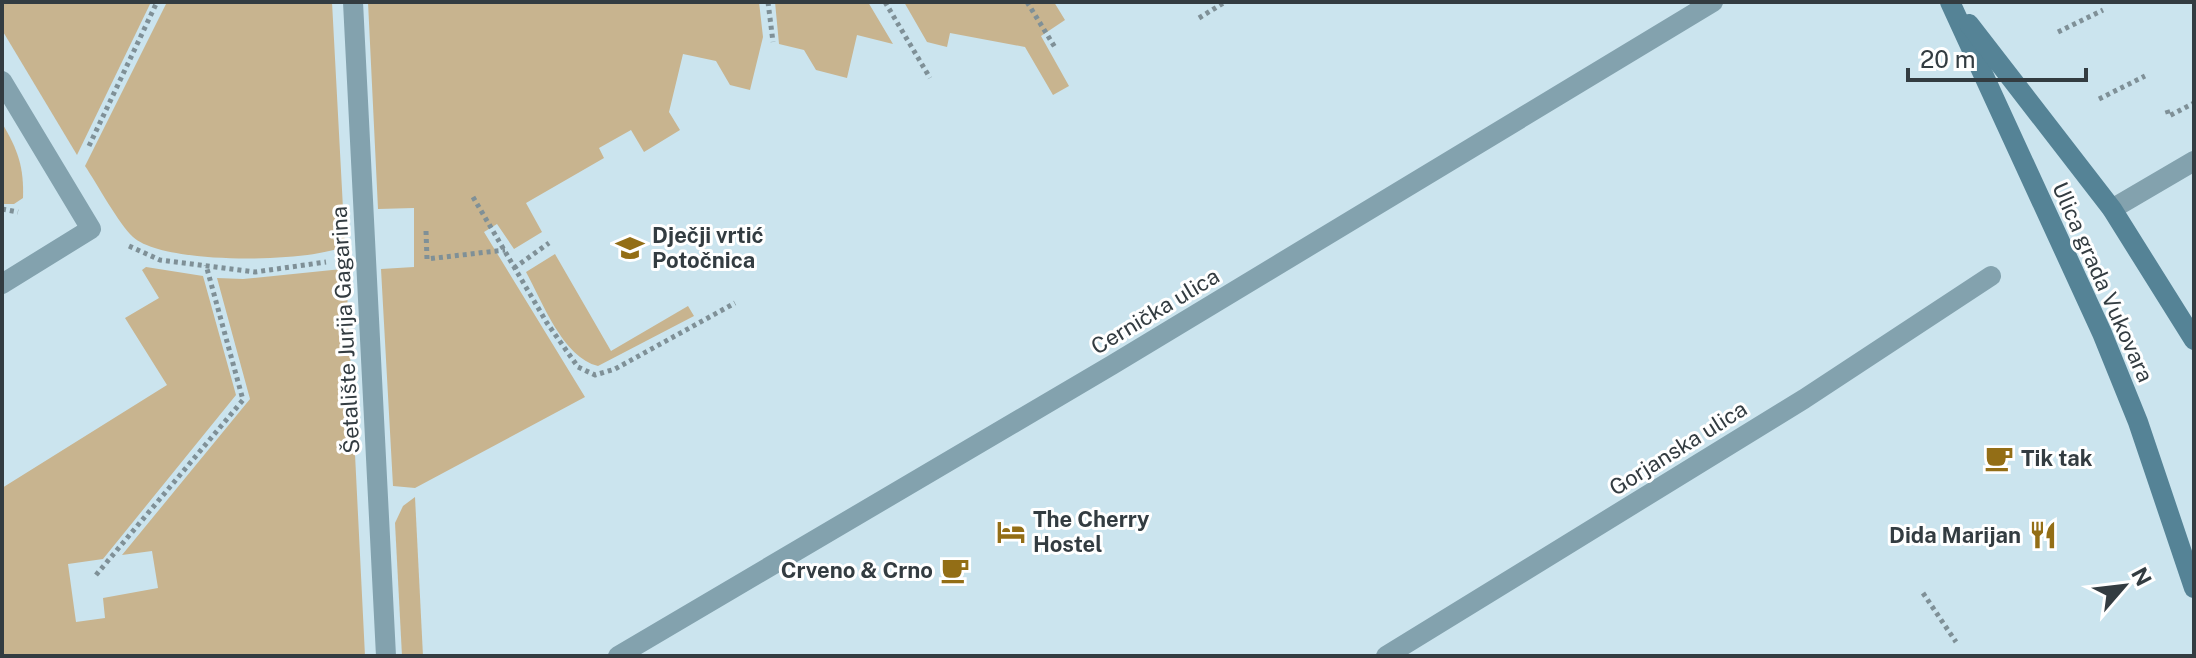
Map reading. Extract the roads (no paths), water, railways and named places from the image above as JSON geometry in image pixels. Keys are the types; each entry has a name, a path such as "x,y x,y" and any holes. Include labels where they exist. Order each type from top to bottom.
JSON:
{"main road":[{"name":"Ulica grada Vukovara","path":"1952,2 2112,209 2194,340"},
{"name":"Ulica grada Vukovara","path":"1952,2 2102,333 2138,422 2194,588"}],"street":[{"name":"Šetalište Jurija Gagarina","path":"353,2 386,656"},
{"name":"Cernička ulica","path":"618,656 1112,365 1713,2"},
{"path":"2,81 91,229 2,284"},
{"path":"2112,209 2194,161"},
{"name":"Gorjanska ulica","path":"1386,656 1804,399 1991,276"}],"place":[{"name":"Dječji vrtić Potočnica","path":"630,248"},
{"name":"Tik tak","path":"1999,458"},
{"name":"The Cherry Hostel","path":"1011,532"},
{"name":"Dida Marijan","path":"2043,535"},
{"name":"Crveno & Crno","path":"955,570"}]}
